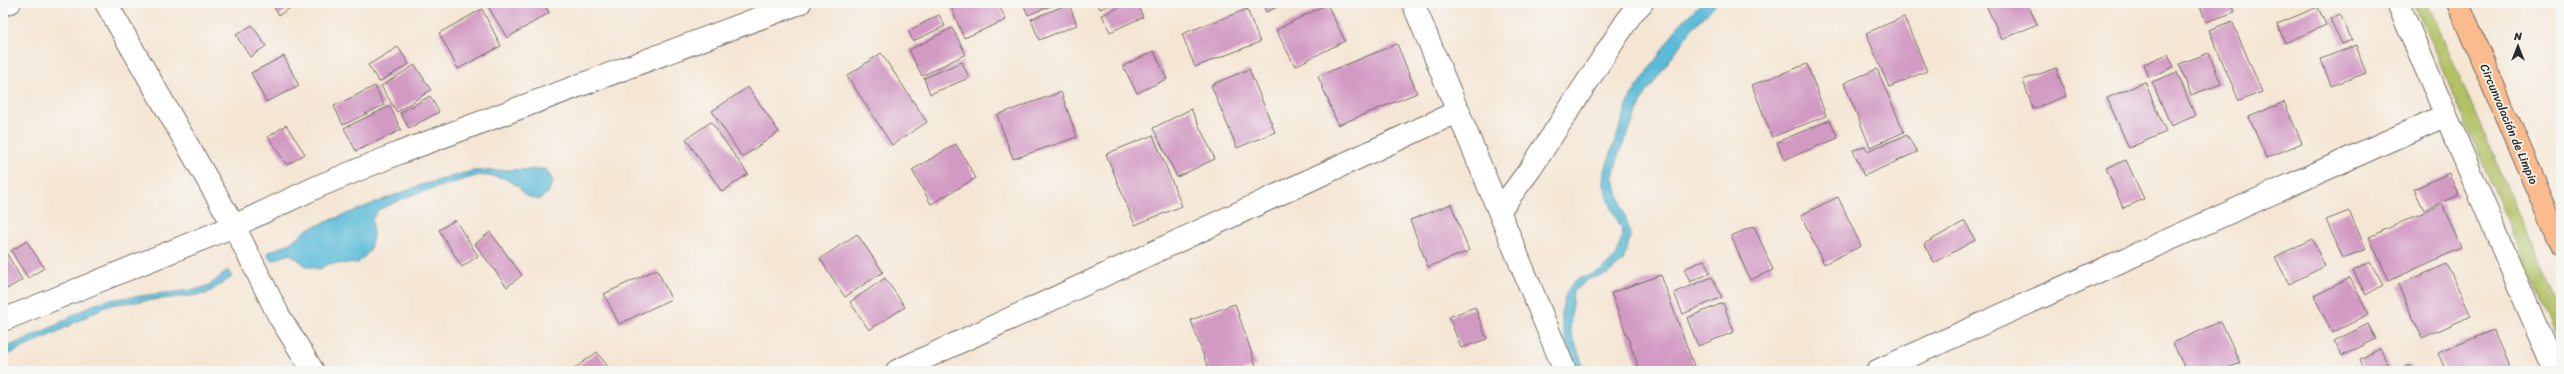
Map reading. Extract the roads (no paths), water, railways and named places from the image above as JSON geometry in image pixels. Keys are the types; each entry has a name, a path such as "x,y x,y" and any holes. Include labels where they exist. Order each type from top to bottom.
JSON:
{"highway":[{"name":"Circunvalación de Limpio","path":"2458,3 2561,245"}],"street":[{"path":"106,3 234,226 279,316 313,371"},
{"path":"3,320 234,226 319,186 399,153 800,3"},
{"path":"1412,3 1459,110 1565,371"},
{"path":"1499,211 1531,168 1632,13 1642,3"},
{"path":"2398,3 2555,371"},
{"path":"897,371 1459,110"},
{"path":"1877,371 2446,115"}],"lane":[{"path":"3,6 11,3"}],"water":[{"path":"1701,3 1717,3 1690,31 1645,95 1619,153 1613,176 1631,235 1623,261 1607,274 1589,279 1573,291 1570,329 1585,371 1578,371 1562,326 1563,303 1567,292 1574,281 1602,270 1617,255 1623,232 1610,204 1604,185 1604,173 1630,98 1679,25"},
{"path":"546,169 553,181 548,193 538,200 526,196 518,186 504,178 480,175 414,194 378,210 372,220 373,236 369,252 358,263 328,264 320,269 308,267 290,254 271,261 267,253 290,243 308,229 421,185 472,171"},
{"path":"228,270 232,277 206,294 108,305 59,331 3,357 3,349 54,326 90,306 107,300 198,289 210,285"}]}
